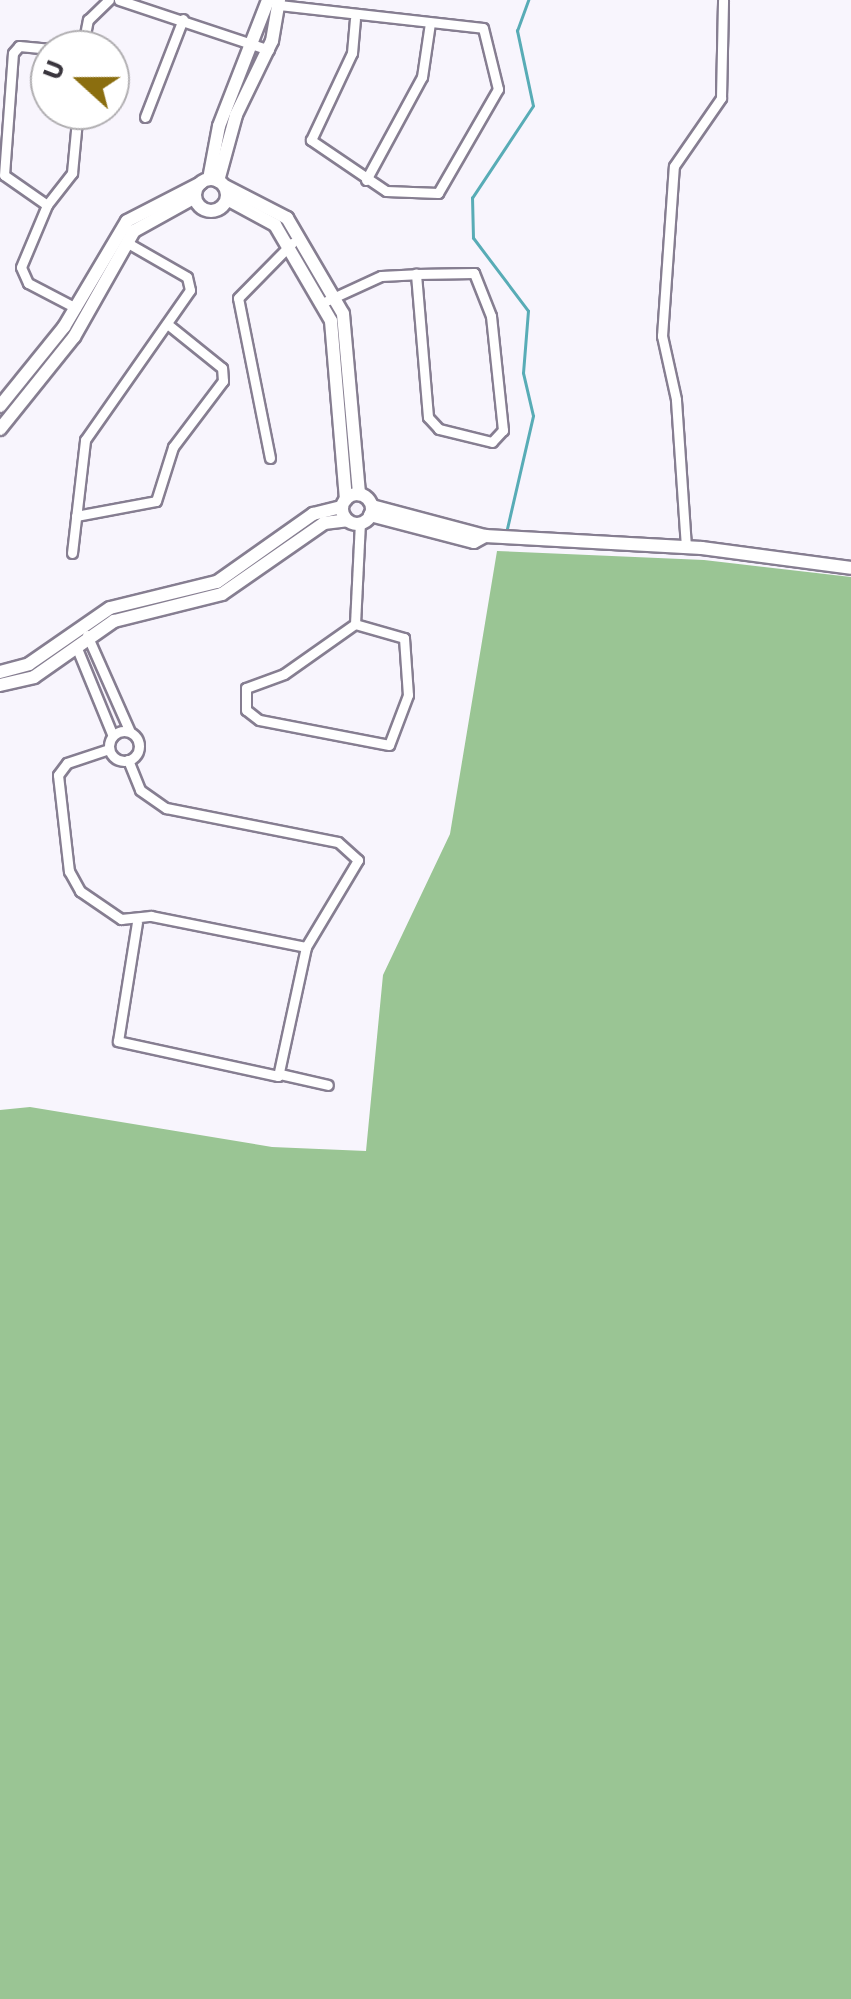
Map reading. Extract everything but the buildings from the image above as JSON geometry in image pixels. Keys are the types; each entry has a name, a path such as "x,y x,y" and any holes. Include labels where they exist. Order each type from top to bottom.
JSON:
{"street":[{"path":"86,30 88,20 108,0"},
{"path":"118,0 184,18 262,48"},
{"path":"693,548 676,400 662,336 676,157 720,98 724,0"},
{"path":"196,197 210,211 236,114 275,2 355,19 483,28 498,88 443,190 394,193 366,180 310,136 352,53 355,19"},
{"path":"145,117 184,18"},
{"path":"366,180 422,77 430,22"},
{"path":"30,47 20,46 13,52 4,176 47,205"},
{"path":"76,130 72,173 47,205 22,274 76,308"},
{"path":"0,406 76,308 121,239 147,218 216,186"},
{"path":"0,429 74,337 136,212 216,186 262,214 294,242 329,299 357,509 355,624"},
{"path":"72,553 86,440 170,326 189,281 121,239"},
{"path":"270,458 238,298 294,242"},
{"path":"329,299 381,276 416,274 479,277 503,430 496,442 430,422 416,274"},
{"path":"76,516 156,501 173,447 223,381 222,368 170,326"},
{"path":"0,684 31,671 114,620 214,598 318,526 357,509"},
{"path":"0,672 31,671 91,617 217,582 320,510 357,509 489,536 693,548 851,568"},
{"path":"355,624 403,635 408,695 388,745 260,720 246,710 246,688 284,674 355,624"},
{"path":"87,635 139,747 128,760"},
{"path":"75,645 113,736 109,749"},
{"path":"113,736 130,732"},
{"path":"109,749 128,760 140,790 166,808 352,850 355,866 306,946 280,1074"},
{"path":"109,749 59,770 69,871 100,910 137,923 151,916 306,946"},
{"path":"137,923 118,1041 328,1085"}],"green space":[{"path":"497,551 704,560 851,577 851,1999 0,1999 0,1110 30,1107 272,1147 366,1151 383,975 450,834"}],"waterway":[{"path":"506,533 533,416 523,373 528,311 473,238 472,198 533,106 517,31 528,0"}]}
